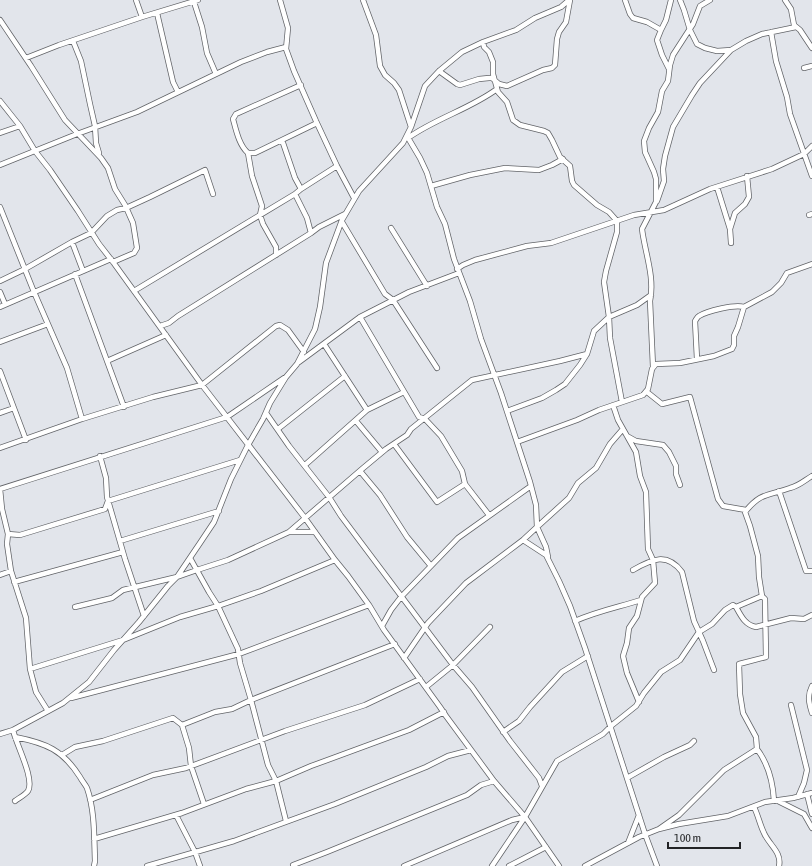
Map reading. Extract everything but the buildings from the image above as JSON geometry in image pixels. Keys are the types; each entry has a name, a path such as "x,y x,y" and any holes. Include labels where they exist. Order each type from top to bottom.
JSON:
{"street":[{"path":"136,0 142,17"},
{"path":"280,0 288,28 286,49 294,71 337,166 354,198"},
{"path":"364,0 376,35 380,66 385,75 394,83 398,90 411,127"},
{"path":"439,71 460,85 485,78 491,78 502,85 507,86 543,70 554,67 557,39 559,32 566,22 569,0"},
{"path":"549,561 546,547 537,527 536,505 531,486 495,374 481,339 470,301 454,259 445,224 424,165 408,137 425,86 439,71 462,52 483,42 516,30 535,18 561,7 569,0"},
{"path":"624,0 633,18 647,22 661,30"},
{"path":"669,69 657,43 666,20 671,0"},
{"path":"680,0 690,30 698,46 717,51 731,50"},
{"path":"656,202 656,179 645,152 644,142 649,128 658,112 662,91 668,81 669,69 675,51 682,43 696,20 697,10 700,6 710,0"},
{"path":"784,0 791,9 793,23 800,30 812,48"},
{"path":"26,58 58,45 196,1 207,52 216,74"},
{"path":"156,13 171,75 178,92"},
{"path":"0,20 65,120 101,158 108,168 115,189 133,223 137,250 134,253 83,271 0,307"},
{"path":"517,442 578,420 595,411 643,395 647,392 653,367 650,301 651,276 642,229 643,224 651,213 664,181 665,156 673,129 697,87 731,50 754,38 771,32 796,27"},
{"path":"771,32 776,61 787,96 790,114 812,176"},
{"path":"73,41 81,61 96,127 97,146 101,158"},
{"path":"483,42 484,47 490,52 493,62 493,74 498,92 507,102 513,120 520,125 546,132 552,140 559,155 570,166 574,185 597,205 609,212 617,221 618,232 604,278 610,338 622,402"},
{"path":"0,166 137,112 216,74 267,52 286,47"},
{"path":"804,68 812,66"},
{"path":"276,254 276,247 263,224 260,215 262,206 252,176 248,153 237,133 233,119 236,114 301,85"},
{"path":"0,734 13,730 64,703 89,682 177,577 214,522 231,478 240,460 270,403 286,377 297,364 315,329 320,307 326,263 345,214 354,198 366,182 408,137 428,125 482,99 497,89"},
{"path":"0,101 20,126 35,151 78,211 91,233 202,385 305,518 334,560 369,605 404,658 494,781 525,817 559,866"},
{"path":"248,153 256,153 317,123"},
{"path":"0,132 20,126"},
{"path":"282,140 295,178 301,189"},
{"path":"297,364 360,317 409,292 458,271 463,265 475,260 527,246 551,243 640,214 664,210 700,193 747,176 772,169 804,154 812,146"},
{"path":"431,186 470,175 506,168 539,170 552,166 563,159"},
{"path":"134,291 295,194 337,166"},
{"path":"0,281 91,233 107,216 117,210 126,208 205,170 213,194"},
{"path":"730,229 736,213 745,204 749,197 747,176"},
{"path":"717,187 730,229 731,243"},
{"path":"295,194 307,218 311,233"},
{"path":"0,207 66,368 82,419"},
{"path":"160,326 169,323 319,227 345,214"},
{"path":"342,222 385,294 394,300 437,368"},
{"path":"391,228 426,286"},
{"path":"72,242 83,271"},
{"path":"653,367 656,364 680,363 714,356 733,348 734,336 744,307 772,292 781,284 787,273 812,264"},
{"path":"76,274 124,407"},
{"path":"0,292 5,304"},
{"path":"507,411 542,398 568,381 587,354 594,331 609,317 637,305 651,295"},
{"path":"697,359 695,321 698,317 717,310 739,305 744,307"},
{"path":"360,317 419,417 425,419 441,436 462,471 466,484 489,515"},
{"path":"0,342 48,324"},
{"path":"0,448 82,419 153,397 202,385 276,326 280,325 288,330 304,352"},
{"path":"107,361 166,335"},
{"path":"324,344 367,410"},
{"path":"75,607 112,598 123,590 177,577 228,560 289,532 382,452 408,435 411,429 472,380 587,354"},
{"path":"0,371 26,440"},
{"path":"278,429 345,376"},
{"path":"48,711 36,692 30,669 26,618 11,571 7,544 8,534 2,508 0,489 100,456 227,417 286,377"},
{"path":"305,465 367,410 404,392"},
{"path":"647,392 662,404 690,397 718,499 723,506 746,510"},
{"path":"613,405 623,429 636,452 640,476 646,492 648,549 654,560 655,583 641,600 637,616 629,628 623,656 627,673 639,702"},
{"path":"0,413 14,408"},
{"path":"266,413 289,446 330,497 341,516 452,664 472,687 539,778 542,786"},
{"path":"356,420 382,452"},
{"path":"404,658 428,623 466,583 523,540 569,498 578,483 596,468 610,444 623,429"},
{"path":"627,436 636,441 663,445 669,452 676,466 676,474 680,484"},
{"path":"394,444 437,502 466,484"},
{"path":"100,456 106,478 108,501 144,616"},
{"path":"108,501 240,460"},
{"path":"360,471 380,495 407,537 431,566"},
{"path":"776,801 769,770 764,758 757,750 756,737 743,713 740,694 739,664 766,657 765,599 762,596 759,577 759,559 745,512 755,500 766,494 797,486 812,476"},
{"path":"382,626 391,610 417,579 458,538 531,486"},
{"path":"779,491 806,571 812,571"},
{"path":"8,534 20,535 105,509 108,501"},
{"path":"120,541 219,511"},
{"path":"289,532 315,532"},
{"path":"523,540 546,555 559,581 588,656 645,834 657,866"},
{"path":"14,582 123,552"},
{"path":"190,558 218,606 238,649 240,663 268,765 276,781 286,821"},
{"path":"633,570 654,560 668,559 677,565 682,572 694,621 704,641 714,670"},
{"path":"30,669 123,640 180,616 218,606 261,591 334,560"},
{"path":"0,576 11,571"},
{"path":"492,866 525,817 557,761 603,734 636,706 644,693 661,672 680,660 699,632 712,624 725,610 733,605 736,607 762,596"},
{"path":"575,621 621,604 641,600"},
{"path":"69,699 239,654 369,605"},
{"path":"736,607 748,624 756,627 791,618 804,619 812,615"},
{"path":"426,687 490,627"},
{"path":"182,725 215,712 232,709 251,700 395,644"},
{"path":"504,732 519,721 530,706 562,672 588,656"},
{"path":"90,800 111,793 153,775 191,766 366,705 420,679"},
{"path":"812,686 809,691 808,699 812,713"},
{"path":"791,705 807,770 804,783 798,797"},
{"path":"94,839 176,814 246,789 276,781 311,766 409,730 444,712"},
{"path":"62,755 75,747 103,741 173,718 182,725 189,748 191,766 204,804"},
{"path":"13,730 28,774 30,786 28,791 15,801"},
{"path":"15,737 31,740 53,748 67,759 86,786 90,800 94,839 94,866"},
{"path":"627,778 664,757 690,745 694,741"},
{"path":"147,866 234,841 398,779 448,756 472,750"},
{"path":"659,829 679,814 724,770 757,750"},
{"path":"293,865 467,795 481,785 494,781"},
{"path":"585,866 645,834 659,829 679,824 728,816 765,802 798,797 809,793 812,814"},
{"path":"776,801 804,814 812,828"},
{"path":"754,807 768,842 778,853 780,866"},
{"path":"176,814 195,852 200,866"},
{"path":"628,843 639,815"},
{"path":"404,866 512,820 525,817"},
{"path":"509,866 546,847"},
{"path":"592,862 595,866"}]}
